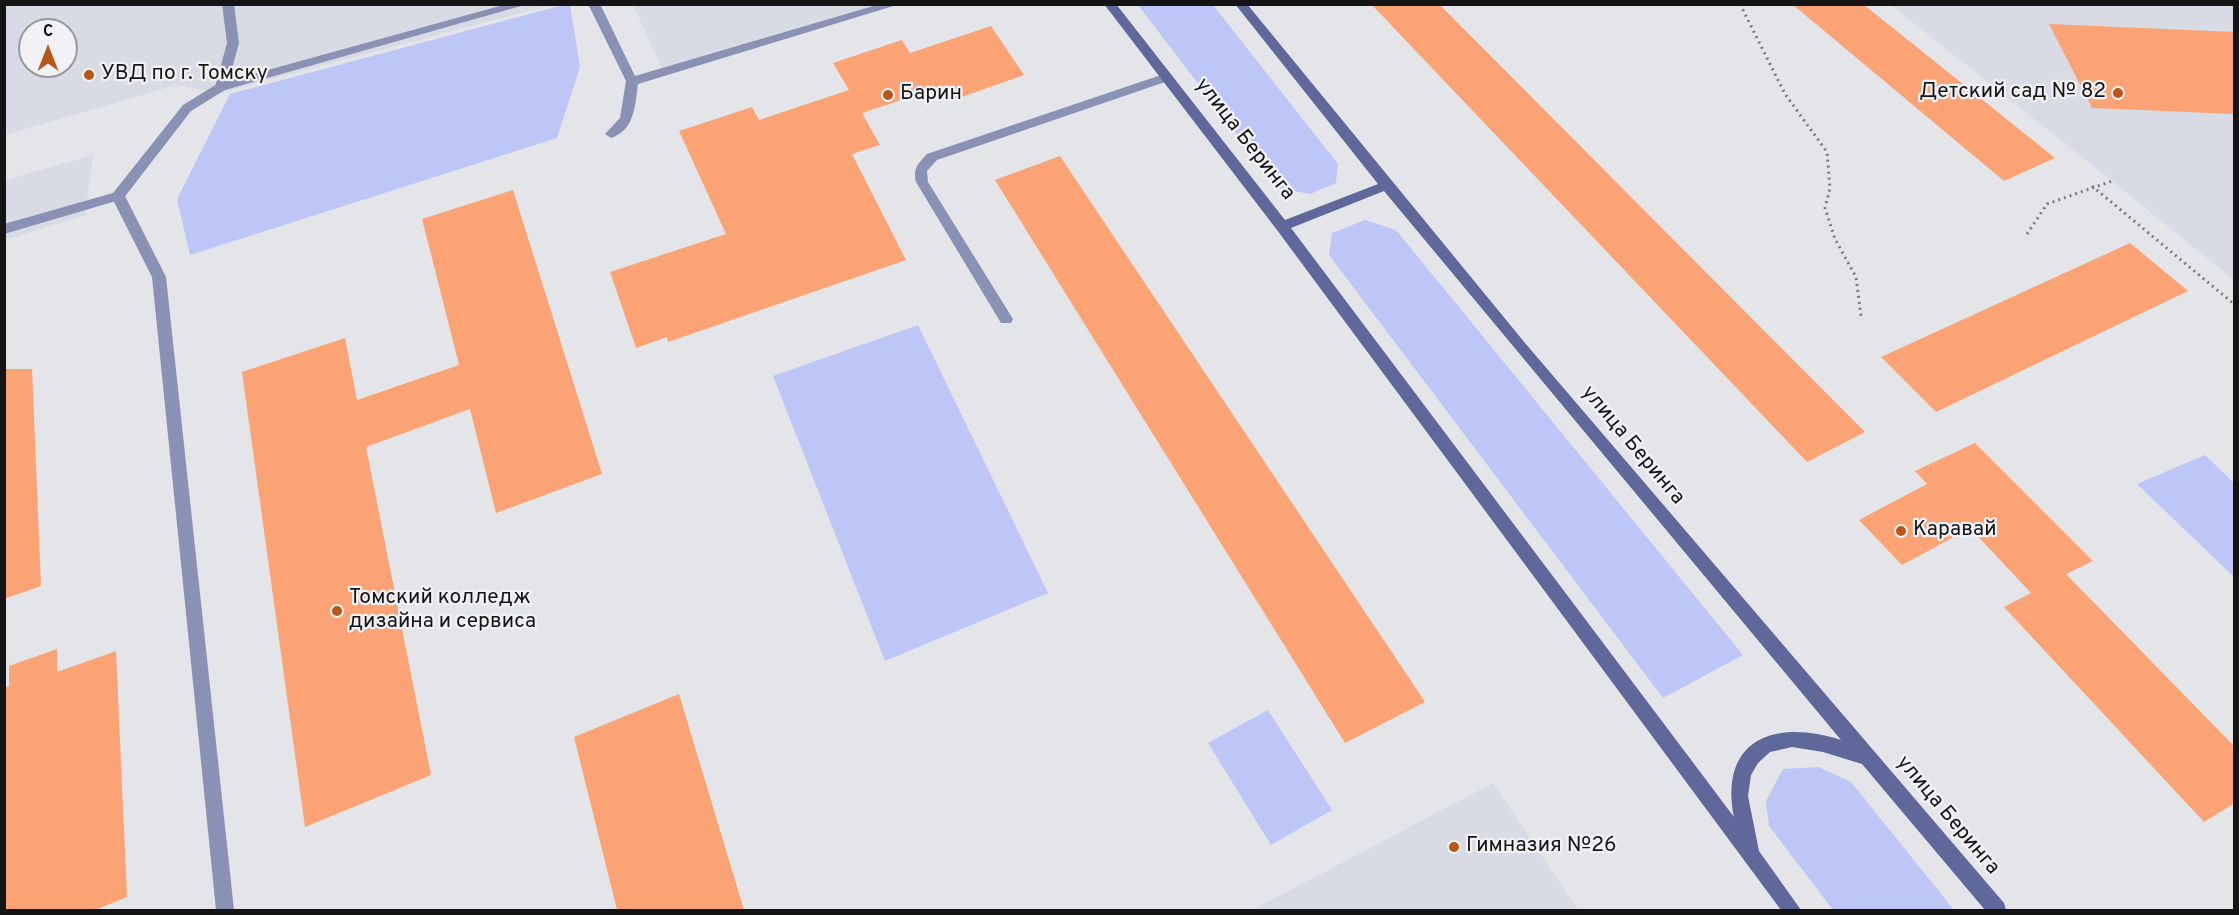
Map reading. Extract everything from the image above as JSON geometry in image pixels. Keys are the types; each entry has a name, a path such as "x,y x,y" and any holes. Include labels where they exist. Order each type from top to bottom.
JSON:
{"street":[{"path":"221,87 233,43 228,4"},
{"path":"4,229 118,196 187,108 221,87 523,4"},
{"path":"594,4 632,81 626,120 611,134"},
{"path":"632,81 895,4"},
{"name":"улица Беринга","path":"1109,4 1282,226 1792,910"},
{"name":"улица Беринга","path":"1239,4 1385,186 1997,910"},
{"path":"1006,319 922,182 920,170 932,157 1167,76"},
{"path":"1282,226 1385,186"},
{"path":"118,196 159,277 225,910"},
{"path":"1751,855 1739,794 1745,766 1758,750 1779,739 1806,740 1868,758"}],"path":[{"path":"1740,4 1785,94 1827,152 1830,188 1825,208 1835,239 1856,277 1861,316"},
{"path":"2027,234 2047,204 2092,186 2112,181"},
{"path":"2092,186 2235,304"}],"shaded area":[{"path":"5,5 550,5 220,93 176,85 5,135"},
{"path":"570,5 580,67 557,138 190,255 177,199 230,94"},
{"path":"633,5 879,5 663,70"},
{"path":"1138,5 1213,5 1338,164 1336,183 1310,194 1278,188"},
{"name":"Детский сад № 82","path":"1891,5 2234,5 2234,280 2112,181"},
{"path":"93,155 85,215 5,240 5,180"},
{"path":"1365,220 1396,230 1743,655 1663,698 1329,255 1332,233"},
{"path":"918,325 1048,593 885,661 773,376"},
{"path":"2205,455 2234,483 2234,577 2137,484"},
{"path":"1268,710 1332,810 1271,845 1208,743"},
{"path":"1818,767 1851,782 1954,910 1833,910 1769,826 1766,801 1783,769"},
{"name":"Гимназия №26","path":"1493,783 1578,910 1253,910"}],"building":[{"path":"1371,4 1439,4 1865,432 1807,462"},
{"path":"1792,4 1863,4 2055,158 2004,181"},
{"path":"2049,24 2235,32 2235,114 2092,108"},
{"path":"991,26 1024,75 956,99 947,85 862,113 880,145 852,154 906,260 668,342 667,337 636,348 610,272 726,234 679,131 752,107 759,120 849,90 833,63 902,40 910,53"},
{"path":"1060,156 1425,702 1345,743 995,180"},
{"path":"513,190 602,474 496,513 470,409 366,447 431,775 305,827 242,372 345,338 357,400 459,365 422,219"},
{"path":"2130,243 2188,291 1936,412 1881,357"},
{"path":"4,369 32,369 41,586 4,599"},
{"path":"1975,443 2093,561 2066,574 2235,747 2235,803 2204,822 2004,607 2031,593 1970,528 1902,565 1859,520 1927,484 1915,471"},
{"path":"57,649 57,672 116,651 127,897 95,910 4,910 4,688 9,686 9,666"},
{"path":"679,694 744,910 617,910 574,737"}],"place":[{"name":"УВД по г. Томску","path":"89,75"},
{"name":"Детский сад № 82","path":"2118,93"},
{"name":"Барин","path":"888,95"},
{"name":"Каравай","path":"1901,531"},
{"name":"Томский колледж дизайна и сервиса","path":"337,611"},
{"name":"Гимназия №26","path":"1454,847"}]}
